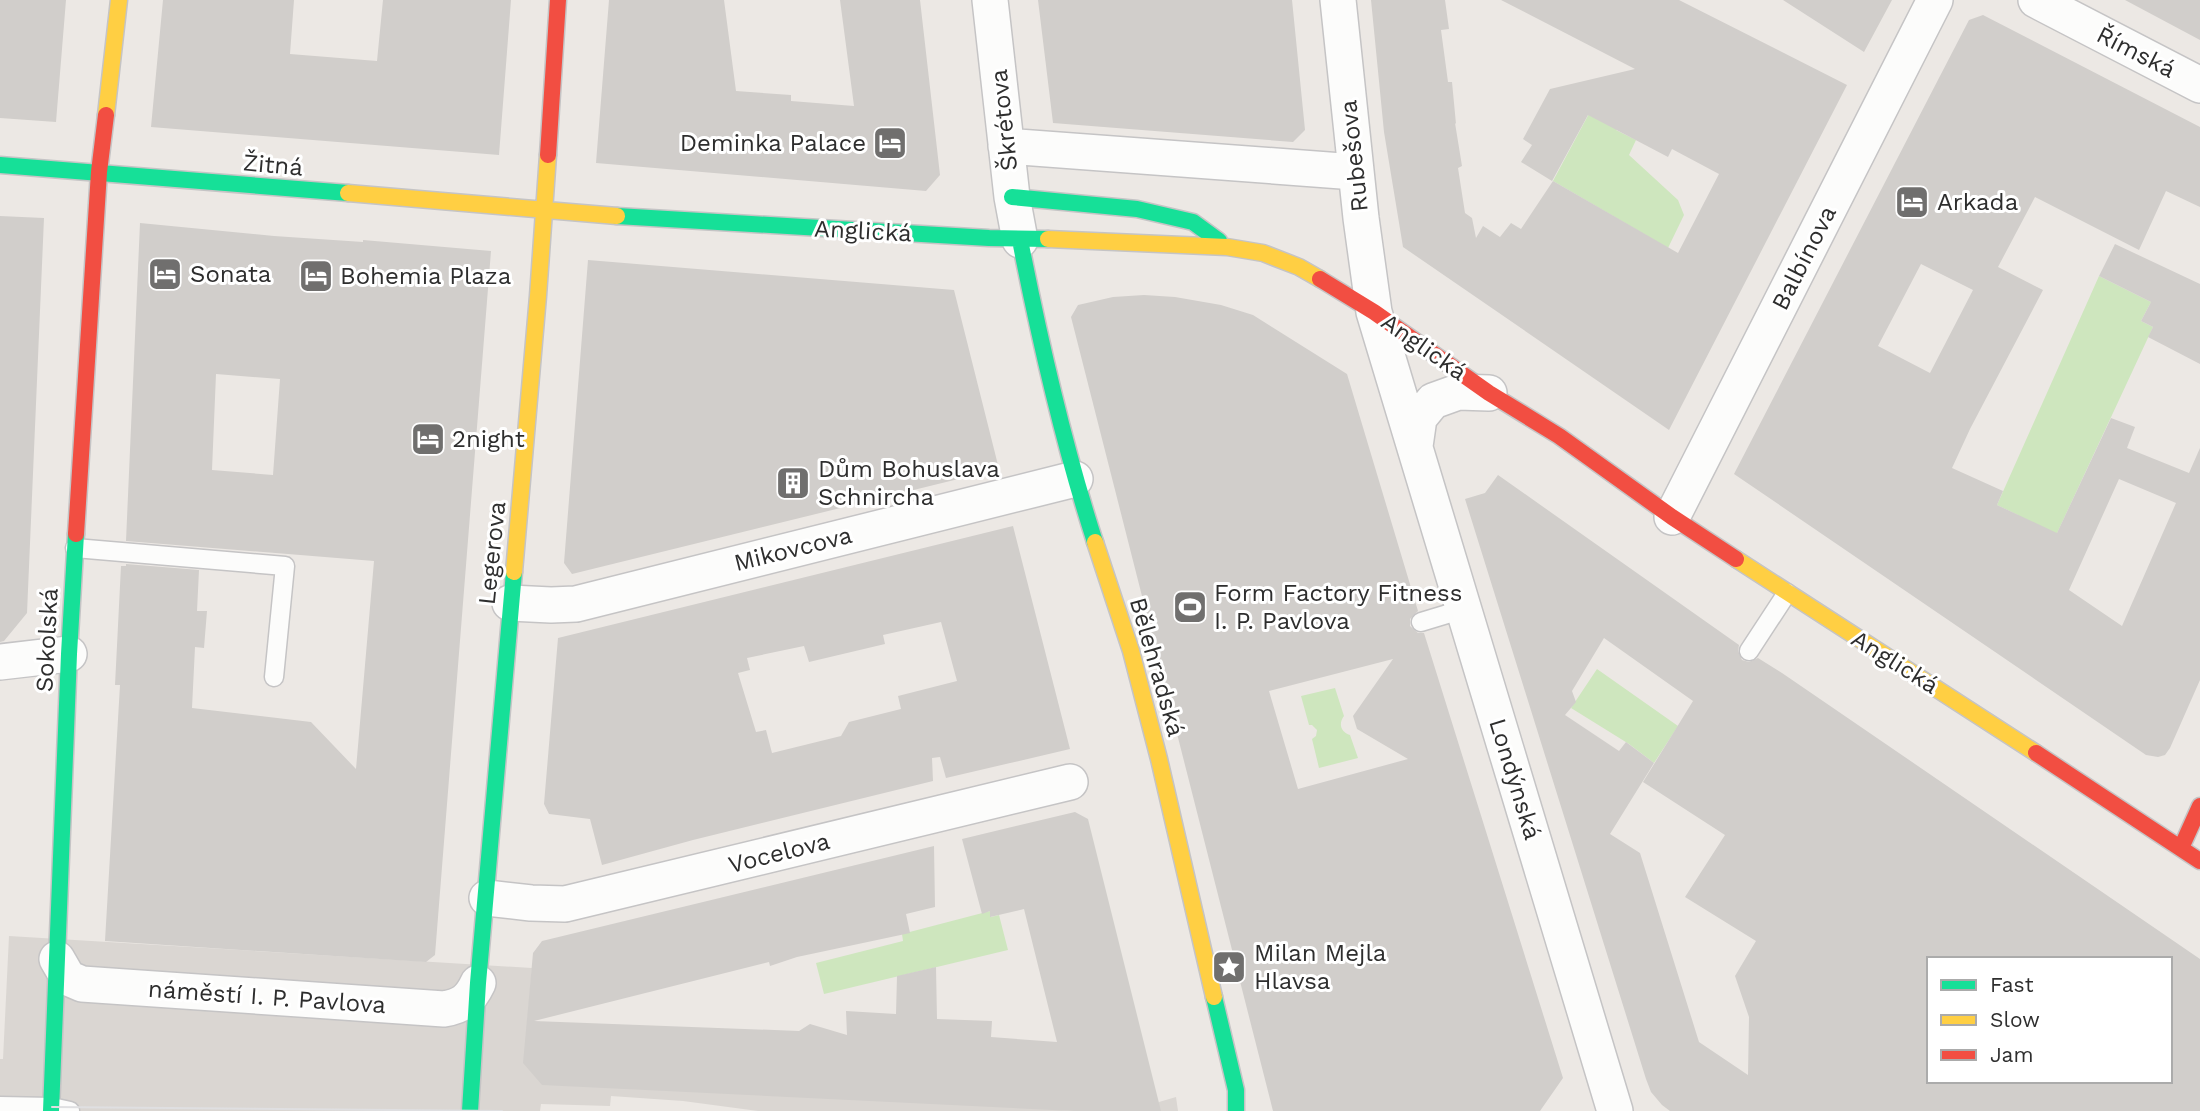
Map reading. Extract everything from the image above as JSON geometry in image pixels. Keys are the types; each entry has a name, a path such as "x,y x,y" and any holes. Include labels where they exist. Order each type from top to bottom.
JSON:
{"street":[{"name":"Sokolská","path":"52,1109 75,548 99,172 118,0"},
{"name":"Legerova","path":"470,1111 478,983 518,533 558,0"},
{"name":"Škrétova","path":"990,0 1012,197 1020,240"},
{"name":"Rubešova","path":"1338,0 1355,172 1374,312"},
{"name":"Balbínova","path":"1672,517 1935,0"},
{"name":"Římská","path":"2036,0 2200,85"},
{"path":"1006,146 1355,172"},
{"name":"Žitná","path":"0,165 543,210"},
{"path":"1012,197 1137,209 1193,222 1227,247"},
{"name":"Anglická","path":"543,210 1020,240 1227,247 1263,253 1299,267 1374,312 1489,393 1559,436 1672,517 2066,771 2200,861"},
{"name":"Bělehradská","path":"1020,240 1038,334 1075,479 1131,651 1149,719 1236,1090 1236,1111"},
{"name":"Londýnská","path":"1374,312 1615,1111"},
{"path":"1415,446 1419,418 1433,401 1458,392 1489,393"},
{"name":"Mikovcova","path":"510,603 576,604 1075,479"},
{"path":"0,662 69,654"},
{"name":"Vocelova","path":"487,898 565,904 1070,782"},
{"path":"2181,849 2200,806"},
{"name":"Anglická","path":"2181,849 2200,873"},
{"name":"náměstí I. P. Pavlova","path":"57,958 68,978 82,984 444,1009 465,1003 472,997 478,983"}],"lane":[{"path":"75,548 285,566 274,677"},
{"path":"1749,652 1787,593"},
{"path":"1421,622 1464,609"},
{"path":"0,1106 71,1111"}],"green space":[{"path":"1592,108 1620,122 1616,130 1636,140 1629,155 1678,200 1684,215 1668,248 1553,181"},
{"path":"2099,276 2151,302 2141,321 2153,327 2045,559 2018,515 1997,505"},
{"path":"1597,669 1678,726 1654,763 1571,708"},
{"path":"1335,688 1344,716 1341,727 1350,735 1358,758 1319,768 1312,739 1317,730 1309,725 1301,696"},
{"path":"990,911 991,917 999,915 1008,950 824,994 816,963 903,941 902,934"}],"shaded area":[{"path":"9,936 532,968 524,1063 1073,1111 758,1111 683,1101 611,1096 610,1106 541,1104 540,1111 0,1111 0,1059 3,1059"},
{"path":"1176,1097 1178,1111 1152,1111 1159,1102"}],"building":[{"path":"0,0 66,0 56,122 0,118"},
{"path":"163,0 294,0 290,54 377,61 383,0 511,0 499,155 151,127"},
{"path":"609,0 724,0 736,91 791,95 791,101 854,106 840,0 920,0 940,175 926,191 596,163"},
{"path":"1038,0 1292,0 1305,130 1293,142 1053,123"},
{"path":"1371,0 1445,0 1449,29 1441,30 1448,82 1452,82 1462,166 1458,168 1465,213 1472,218 1476,238 1483,226 1500,237 1511,223 1521,229 1553,181 1678,253 1719,174 1672,149 1668,157 1588,115 1552,181 1521,162 1532,145 1523,139 1550,89 1635,69 1501,0 1679,0 1847,85 1669,430 1403,247 1384,132"},
{"path":"1783,0 1892,0 1864,52"},
{"path":"2125,0 2200,0 2200,40"},
{"path":"1983,15 2200,127 2200,207 2166,191 2139,250 2035,197 1998,267 2043,290 1952,468 2003,491 1997,505 2057,533 2111,418 2135,427 2127,448 2189,473 2200,448 2200,680 2170,748 2165,755 2158,757 2146,755 1734,474 1969,20","holes":["1921,264 1973,290 1930,373 1878,346","2119,479 2176,503 2122,626 2069,590"]},
{"path":"0,216 44,218 27,613 4,641 0,642"},
{"path":"140,223 274,236 363,240 491,251 435,955 426,962 105,941 120,685 115,685 121,566 126,564 199,570 197,611 207,611 204,648 195,647 192,708 311,722 356,769 374,561 126,541","holes":["216,374 280,379 273,475 212,470"]},
{"path":"2115,244 2200,284 2200,364 2148,337 2153,327 2141,321 2151,302 2099,276"},
{"path":"588,260 954,290 999,469 572,574 564,563"},
{"path":"1113,297 1175,297 1221,305 1253,315 1347,374 1418,611 1410,619 1410,626 1418,633 1424,633 1563,1078 1540,1111 1273,1111 1071,317 1078,305","holes":["1393,659 1353,716 1357,729 1408,759 1298,789 1269,691"]},
{"path":"1498,475 1739,645 1738,651 1742,660 1749,662 1758,658 1782,673 2200,959 2200,1111 1670,1111 1662,1105 1651,1092 1646,1079 1465,499 1485,493","holes":["1604,638 1693,701 1643,782 1725,835 1685,897 1756,941 1735,976 1749,1017 1748,1075 1699,1042 1640,853 1610,834 1654,763 1626,742 1619,751 1565,715 1576,702 1572,691"]},
{"path":"1013,526 1070,749 946,778 940,757 932,758 933,781 602,865 590,819 549,814 544,804 558,638","holes":["941,622 957,681 898,696 901,709 849,722 841,736 772,753 766,730 756,732 738,673 750,670 747,658 804,646 809,662 885,644 883,635"]},
{"path":"1075,812 1088,819 1161,1111 1073,1111 542,1085 523,1063 533,953 542,941 934,846 935,907 906,914 910,933 797,957 770,966 769,962 534,1021 799,1031 810,1024 847,1035 846,1011 896,1014 897,976 936,967 937,1019 992,1021 991,1037 1057,1042 1024,909 990,917 990,911 982,914 962,839"}],"tram line":[{"path":"52,1107 502,1111"}],"traffic: fast":[{"path":"0,165 348,193"},
{"path":"1012,197 1137,209 1193,222 1219,241"},
{"path":"617,216 989,238 1048,239"},
{"path":"1020,240 1053,392 1095,542"},
{"path":"51,1111 76,534"},
{"path":"470,1111 478,983 514,572"},
{"path":"1214,997 1236,1090 1236,1111"}],"traffic: slow":[{"path":"106,115 119,0"},
{"path":"514,572 548,155"},
{"path":"348,193 617,216"},
{"path":"1048,239 1227,247 1263,253 1299,267 1320,279"},
{"path":"1095,542 1131,651 1214,997"},
{"path":"1736,559 2036,753"}],"traffic: jam":[{"path":"548,155 558,0"},
{"path":"76,534 99,172 106,115"},
{"path":"1320,279 1374,312 1489,393 1559,436 1736,559"},
{"path":"2036,753 2200,861"},
{"path":"2181,848 2200,806"}],"place":[{"name":"Deminka Palace","path":"890,143"},
{"name":"Arkada","path":"1912,202"},
{"name":"Sonata","path":"165,274"},
{"name":"Bohemia Plaza","path":"316,276"},
{"name":"2night","path":"428,439"},
{"name":"Dům Bohuslava Schnircha","path":"793,483"},
{"name":"Form Factory Fitness I. P. Pavlova","path":"1190,607"},
{"name":"Milan Mejla Hlavsa","path":"1229,967"}]}
